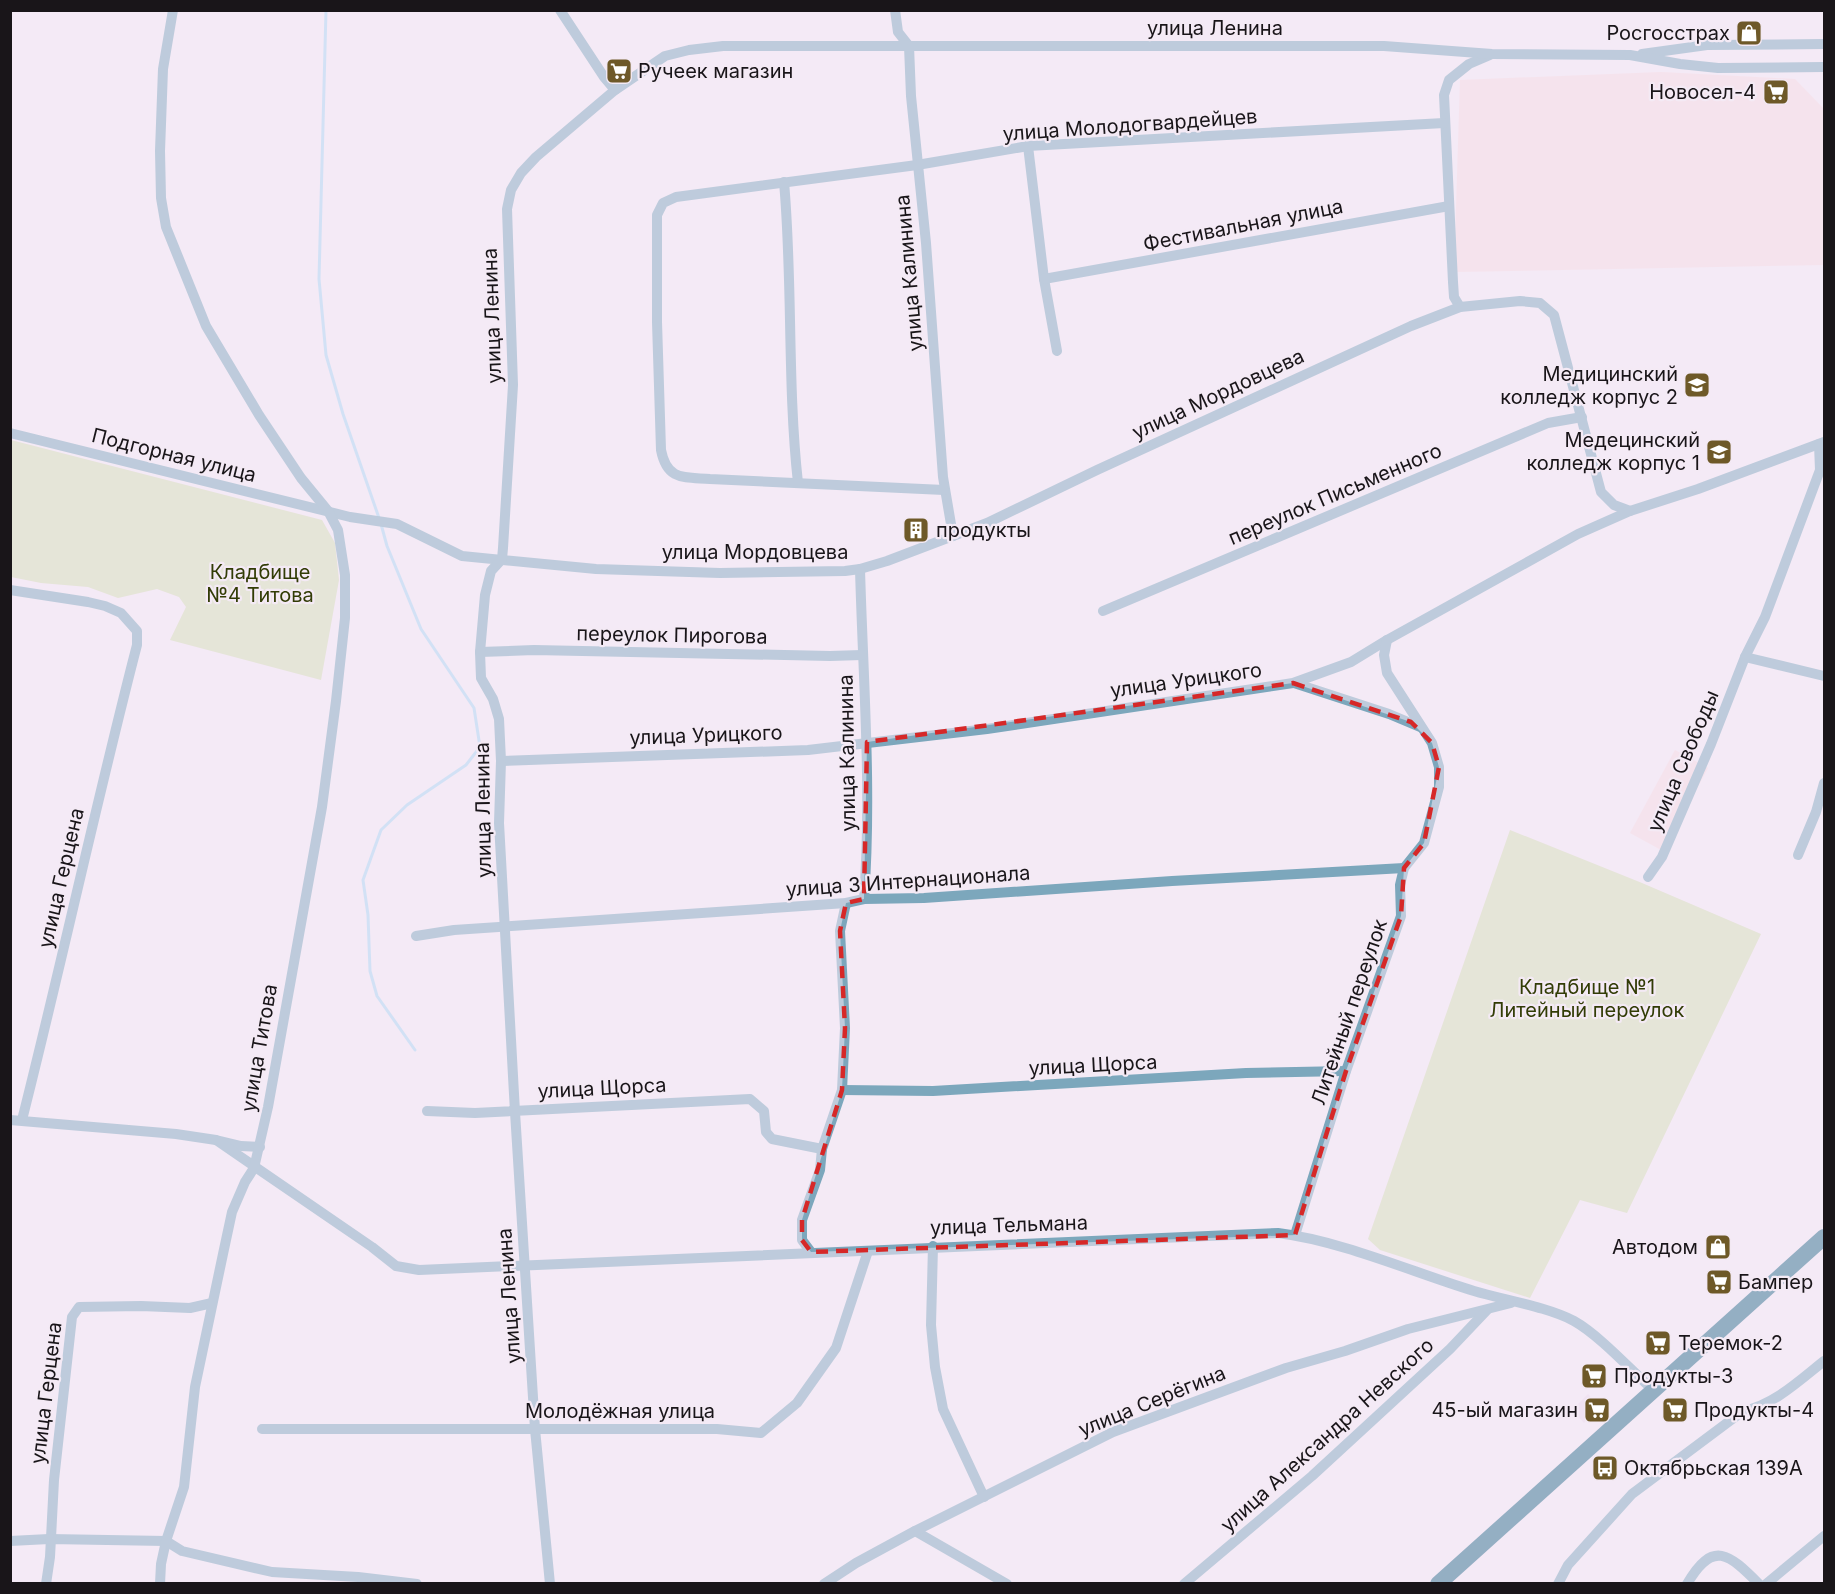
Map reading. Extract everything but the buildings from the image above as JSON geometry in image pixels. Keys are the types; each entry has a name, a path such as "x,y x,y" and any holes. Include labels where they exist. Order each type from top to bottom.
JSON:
{"main road":[{"path":"1438,1584 1824,1237"}],"street":[{"name":"улица Титова","path":"160,1584 166,1541 184,1487 195,1387 232,1212 244,1182 254,1168 260,1147 322,807 345,618 345,575 338,530 328,511 301,478 271,433 207,326 166,227 161,198 160,151 163,69 173,10"},
{"path":"560,10 615,90"},
{"name":"улица Калинина","path":"895,10 898,32 909,46 911,96 926,243 944,490 953,536"},
{"path":"1630,55 1707,45 1824,44"},
{"name":"улица Ленина","path":"550,1584 535,1429 515,1112 499,823 501,761 499,719 493,699 481,678 480,652 485,595 491,571 502,559 513,385 507,209 511,190 521,173 536,157 615,90 665,56 689,50 723,46 1384,46 1492,54 1630,55 1718,68 1824,67"},
{"path":"1460,307 1454,297 1444,95 1449,80 1469,64 1492,54"},
{"name":"улица Молодогвардейцев","path":"944,490 710,479 677,476 667,469 661,450 657,322 657,215 663,203 676,197 917,165 1028,146 1444,123"},
{"path":"1028,146 1044,279 1057,351"},
{"path":"784,182 789,248 792,428 798,483"},
{"name":"Фестивальная улица","path":"1044,279 1449,206"},
{"name":"улица Мордовцева","path":"328,511 350,517 386,521 420,533 439,546 462,556 596,569 730,573 824,572 860,569 987,523 1411,326 1460,307 1520,301 1540,303 1554,315 1601,492 1614,505 1630,511"},
{"name":"переулок Письменного","path":"1104,611 1548,423 1582,417"},
{"name":"Подгорная улица","path":"10,433 328,511"},
{"name":"улица Урицкого","path":"501,761 808,750 987,729 1293,683 1351,662 1578,534 1630,511 1698,489 1822,443"},
{"name":"улица Свободы","path":"1648,877 1662,857 1712,744 1745,657 1765,617 1820,470 1822,443"},
{"path":"338,530 342,523 350,517"},
{"name":"улица Калинина","path":"860,569 867,742 864,899"},
{"name":"улица Герцена","path":"10,590 105,606 121,613 137,631 137,645 101,785 55,990 16,1120"},
{"path":"1387,640 1384,655 1387,674 1431,743 1439,766 1438,787 1424,843 1404,868"},
{"name":"переулок Пирогова","path":"480,652 534,650 806,656 862,655"},
{"path":"1745,657 1824,676"},
{"path":"1293,683 1389,714 1420,728"},
{"path":"1798,855 1816,812 1824,783"},
{"name":"улица 3 Интернационала","path":"416,936 454,930 846,903 864,899 924,898 1404,868"},
{"name":"Литейный переулок","path":"1295,1235 1346,1071 1401,916 1400,885 1404,868"},
{"path":"811,1252 802,1240 802,1220 820,1170 822,1149 842,1090 845,1028 840,931 846,903"},
{"name":"улица Щорса","path":"842,1090 933,1091 1246,1073 1346,1071"},
{"name":"улица Щорса","path":"427,1111 515,1112 750,1099 764,1111 766,1132 772,1139 822,1149"},
{"path":"16,1120 177,1134 241,1146 260,1147"},
{"name":"улица Тельмана","path":"216,1140 341,1228 372,1247 396,1266 419,1270 868,1251 933,1246 1278,1233 1295,1235 1514,1303 1560,1314 1576,1322 1598,1339 1653,1390"},
{"path":"933,1246 931,1325 934,1367 944,1409 984,1497"},
{"name":"Молодёжная улица","path":"262,1429 717,1429 761,1432 797,1403 836,1348 868,1251"},
{"name":"улица Герцена","path":"46,1584 50,1557 54,1480 72,1317 79,1307 190,1308 212,1303"},
{"name":"улица Серёгина","path":"824,1584 840,1572 915,1531 1113,1432 1286,1368 1408,1329 1514,1303"},
{"name":"улица Александра Невского","path":"1184,1584 1312,1476 1450,1350 1489,1308"},
{"path":"1558,1584 1568,1565 1632,1494 1743,1411 1757,1408 1780,1395 1824,1361"},
{"path":"915,1531 1007,1584"},
{"path":"1766,1584 1824,1536"},
{"path":"10,1541 50,1539 166,1541 182,1551 272,1572 358,1577 417,1584"},
{"path":"1688,1584 1694,1573 1708,1558 1716,1554 1735,1562 1759,1584"},
{"path":"840,1572 847,1584"}],"highlighted area":[{"path":"1293,683 1411,722 1432,743 1439,767 1424,843 1404,868 1401,916 1346,1071 1295,1235 811,1252 802,1240 802,1220 842,1090 845,1028 840,931 846,903 864,899 867,742"}],"shaded area":[{"path":"1661,72 1795,79 1824,109 1824,265 1454,272 1460,80"},
{"path":"1675,750 1708,768 1663,851 1630,833"},
{"path":"1588,1394 1600,1407 1584,1423 1572,1410"}],"green space":[{"name":"Кладбище №4 Титова","path":"11,440 322,520 335,543 339,580 321,680 170,640 186,607 179,597 157,589 118,598 88,587 41,583 11,577"},
{"name":"Кладбище №1 Литейный переулок","path":"1510,830 1761,934 1627,1213 1580,1200 1530,1298 1380,1250 1368,1239"}],"waterway":[{"path":"326,10 319,279 326,355 343,414 379,518"},
{"path":"381,524 387,546 421,629 474,708 480,747 466,765 407,805 381,830 363,880 368,915 370,971 377,996 415,1050"}],"place":[{"name":"Росгосстрах","path":"1749,33"},
{"name":"Ручеек магазин","path":"619,71"},
{"name":"Новосел-4","path":"1776,92"},
{"name":"Медицинский колледж корпус 2","path":"1697,385"},
{"name":"Медецинский колледж корпус 1","path":"1719,452"},
{"name":"продукты","path":"916,530"},
{"name":"Автодом","path":"1718,1247"},
{"name":"Бампер","path":"1719,1282"},
{"name":"Теремок-2","path":"1658,1343"},
{"name":"Продукты-3","path":"1594,1376"},
{"name":"45-ый магазин","path":"1597,1410"},
{"name":"Продукты-4","path":"1675,1410"},
{"name":"Октябрьская 139А","path":"1605,1468"}]}
